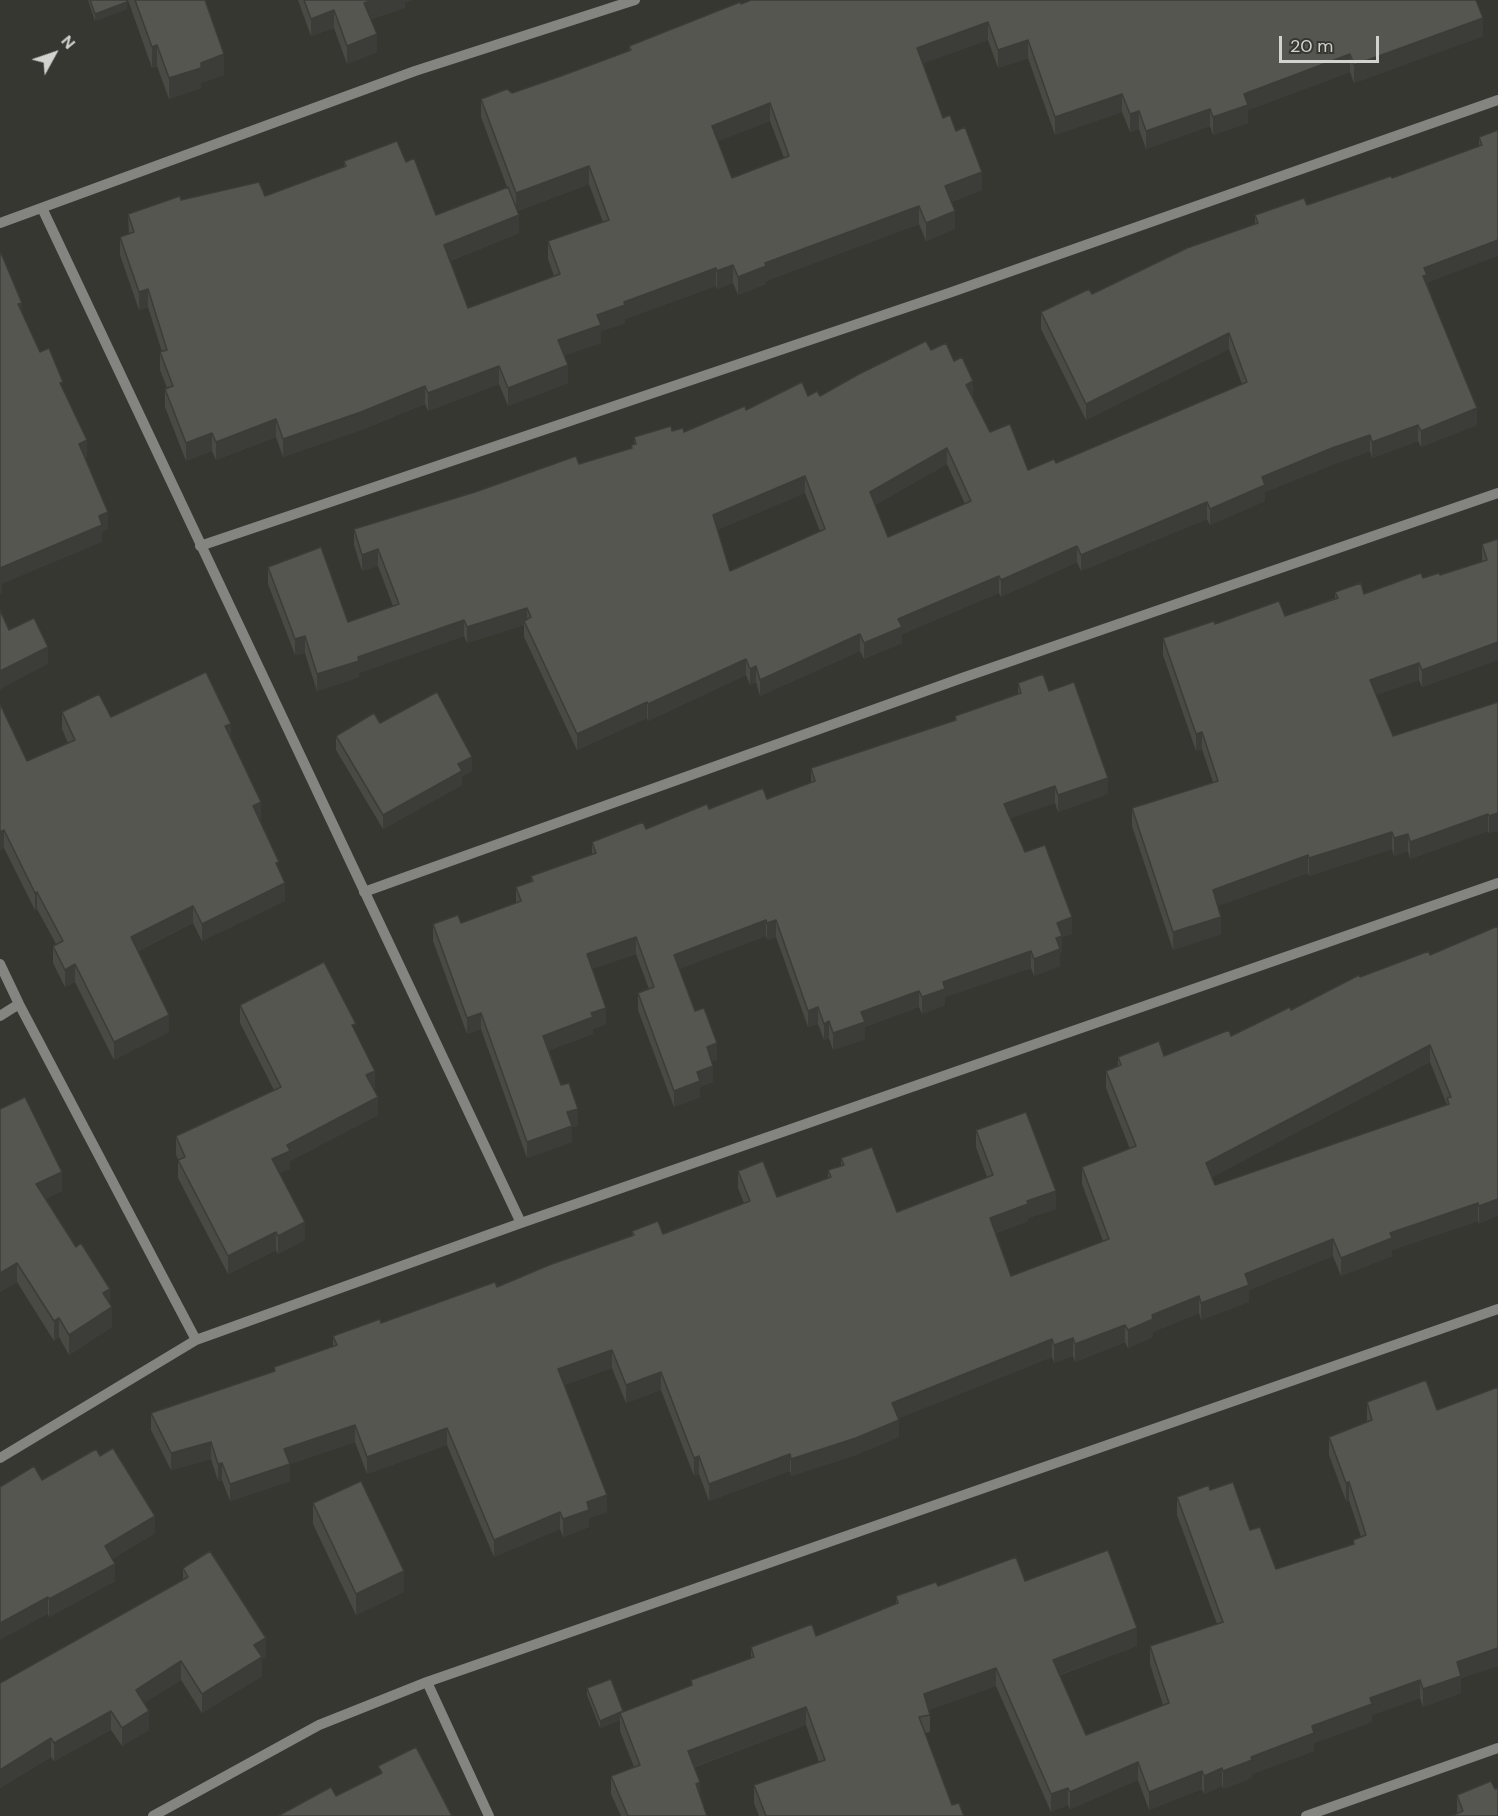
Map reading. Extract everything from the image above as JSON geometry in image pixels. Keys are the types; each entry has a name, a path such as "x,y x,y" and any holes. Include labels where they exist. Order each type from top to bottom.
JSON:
{"street":[{"path":"0,223 415,71 634,0"},
{"path":"200,546 949,293 1498,100"},
{"path":"42,208 521,1223"},
{"path":"364,892 962,678 1498,493"},
{"path":"0,1458 196,1340 521,1223 1498,883"},
{"path":"0,964 196,1340"},
{"path":"0,1016 19,1004"},
{"path":"153,1816 319,1725 427,1682 1498,1309"},
{"path":"427,1682 489,1816"},
{"path":"1306,1816 1498,1748"}],"building":[{"path":"90,0 127,0 127,2 95,14"},
{"path":"135,0 205,0 224,54 201,63 201,68 169,78 157,45 152,47"},
{"path":"304,0 373,0 364,3 377,34 347,46 334,10 311,19"},
{"path":"751,0 1476,0 1483,18 1354,65 1350,54 1244,94 1248,105 1213,117 1210,109 1146,131 1139,111 1130,114 1122,94 1055,117 1028,40 998,50 988,22 917,48 943,118 950,115 956,131 965,127 982,172 945,186 955,211 926,223 919,206 765,263 766,266 738,277 733,265 717,271 716,268 624,302 625,305 597,315 601,325 558,340 568,365 508,388 499,366 428,393 425,386 361,412 283,439 276,419 216,442 212,433 186,443 165,389 173,386 160,352 167,350 148,289 139,292 120,237 134,232 128,214 180,196 181,200 259,182 265,196 346,166 344,161 397,141 406,162 414,158 436,215 508,187 519,215 444,245 468,308 560,274 548,241 609,220 589,166 516,193 481,99 507,89 512,93 561,76 631,50 629,46 740,2 741,4","holes":["770,103 789,156 732,178 712,126"]},
{"path":"1498,130 1498,240 1424,268 1427,275 1423,276 1477,408 1421,431 1418,425 1372,442 1370,435 1332,448 1262,477 1265,485 1210,509 1207,502 1081,555 1077,546 1001,580 999,576 898,619 902,627 864,643 860,634 760,680 756,666 750,669 746,659 577,734 524,621 531,617 527,608 467,627 464,620 358,657 359,661 317,674 305,636 295,639 268,567 321,547 348,622 399,604 378,549 362,555 354,529 475,492 576,456 579,464 632,448 631,445 636,444 634,437 671,426 672,431 683,428 684,432 745,406 746,410 802,382 808,396 817,391 820,396 926,341 931,350 946,343 954,361 962,357 973,381 966,385 990,432 1010,424 1028,470 1054,459 1056,463 1247,382 1229,333 1086,404 1041,312 1089,289 1092,294 1187,248 1258,223 1255,215 1304,198 1307,205 1391,176 1392,178 1482,145 1479,137","holes":["947,448 971,501 888,537 870,492","805,476 825,529 730,571 713,515"]},
{"path":"0,253 22,303 18,304 40,352 49,348 63,382 60,383 87,440 79,444 108,512 99,516 102,525 0,568"},
{"path":"1498,539 1498,642 1422,670 1419,663 1370,680 1393,736 1498,702 1498,813 1489,816 1488,814 1410,842 1408,834 1394,838 1392,832 1309,858 1308,855 1213,890 1221,917 1173,932 1132,808 1218,781 1202,732 1196,734 1163,638 1214,621 1215,624 1279,601 1285,616 1338,598 1335,592 1361,583 1364,594 1421,573 1423,578 1439,573 1440,575 1487,560 1482,544"},
{"path":"0,610 9,630 34,618 48,647 0,671"},
{"path":"206,672 231,724 225,726 261,802 253,806 279,862 276,863 285,883 202,924 193,906 131,937 169,1015 114,1042 75,964 65,970 53,946 63,941 37,892 35,893 4,830 0,832 0,704 27,761 75,740 62,712 99,694 111,717"},
{"path":"1043,674 1049,691 1074,682 1108,778 1058,795 1055,786 1004,804 1025,852 1045,845 1072,917 1057,923 1062,936 1056,938 1060,949 1034,959 1031,951 943,982 945,989 922,997 919,991 861,1012 865,1022 833,1033 829,1021 824,1024 818,1007 808,1011 776,920 767,923 766,920 674,955 695,1011 704,1008 717,1043 707,1047 713,1066 697,1072 700,1081 674,1091 638,993 654,987 636,937 587,954 606,1008 591,1013 593,1017 543,1036 561,1085 569,1083 578,1109 567,1112 572,1126 527,1142 481,1013 467,1018 433,924 458,915 461,923 521,901 516,887 533,881 531,876 596,853 592,842 643,822 646,829 707,804 709,809 763,788 767,799 815,781 811,768 956,720 955,716 1021,693 1018,683"},
{"path":"437,692 472,757 458,764 462,771 383,815 336,736 374,713 380,723"},
{"path":"1498,926 1498,1199 1479,1206 1478,1203 1390,1233 1392,1238 1341,1258 1333,1239 1245,1274 1249,1285 1201,1303 1199,1296 1152,1315 1153,1319 1128,1330 1125,1325 1075,1344 1073,1338 1054,1345 1052,1339 892,1403 899,1420 856,1438 791,1459 790,1454 709,1484 699,1456 694,1458 661,1372 626,1385 612,1350 558,1369 607,1495 587,1502 589,1510 563,1519 560,1512 494,1540 447,1428 367,1457 355,1425 284,1449 290,1464 230,1484 222,1463 218,1464 211,1442 171,1453 151,1413 275,1371 274,1367 337,1345 333,1336 380,1319 381,1323 495,1282 497,1287 549,1265 634,1235 632,1231 658,1221 663,1234 750,1201 738,1171 763,1161 777,1197 831,1177 828,1170 844,1165 841,1158 872,1147 897,1212 993,1175 976,1130 1026,1112 1056,1191 990,1218 1011,1276 1109,1239 1082,1167 1136,1146 1106,1071 1121,1065 1118,1057 1159,1041 1164,1056 1229,1030 1231,1036 1290,1007 1291,1010 1359,975 1360,977 1429,951 1430,955","holes":["1430,1045 1451,1097 1447,1098 1449,1104 1215,1185 1206,1163"]},
{"path":"324,962 356,1024 352,1025 375,1071 366,1075 378,1097 287,1145 290,1151 272,1159 305,1222 278,1236 276,1232 228,1256 178,1160 185,1157 176,1136 281,1087 240,1005"},
{"path":"25,1097 62,1172 36,1184 76,1247 81,1243 110,1289 103,1293 112,1307 69,1335 59,1318 54,1321 17,1263 0,1273 0,1109"},
{"path":"1426,1380 1437,1410 1498,1387 1498,1648 1457,1662 1461,1676 1423,1689 1420,1680 1370,1698 1372,1704 1312,1726 1314,1733 1251,1757 1252,1760 1223,1771 1222,1768 1204,1776 1202,1771 1149,1792 1138,1762 1070,1792 1068,1788 1051,1794 996,1668 924,1694 930,1715 919,1717 952,1805 959,1803 964,1816 766,1816 754,1785 825,1760 806,1707 688,1751 700,1782 696,1784 707,1816 628,1816 611,1776 640,1765 620,1713 692,1685 691,1680 754,1657 751,1647 812,1624 816,1636 898,1603 896,1596 936,1582 938,1586 1016,1557 1025,1581 1108,1550 1137,1628 1053,1660 1086,1735 1169,1703 1150,1646 1223,1622 1177,1497 1209,1485 1210,1490 1233,1482 1250,1530 1260,1527 1276,1569 1354,1544 1353,1540 1366,1535 1349,1482 1346,1483 1329,1437 1372,1420 1367,1402"},
{"path":"113,1448 155,1516 105,1546 115,1564 0,1623 0,1487 34,1466 42,1480 96,1449 100,1456"},
{"path":"361,1481 404,1571 356,1594 313,1503"},
{"path":"210,1551 266,1638 254,1645 262,1657 202,1694 181,1661 136,1690 149,1711 122,1728 111,1711 54,1743 51,1738 0,1770 0,1683 188,1577 183,1568"},
{"path":"611,1679 623,1711 600,1721 587,1688"},
{"path":"416,1747 452,1816 278,1816 331,1787 336,1796 382,1773 378,1766"},
{"path":"1491,1781 1495,1789 1498,1788 1498,1816 1451,1816 1463,1811 1457,1795"}]}
